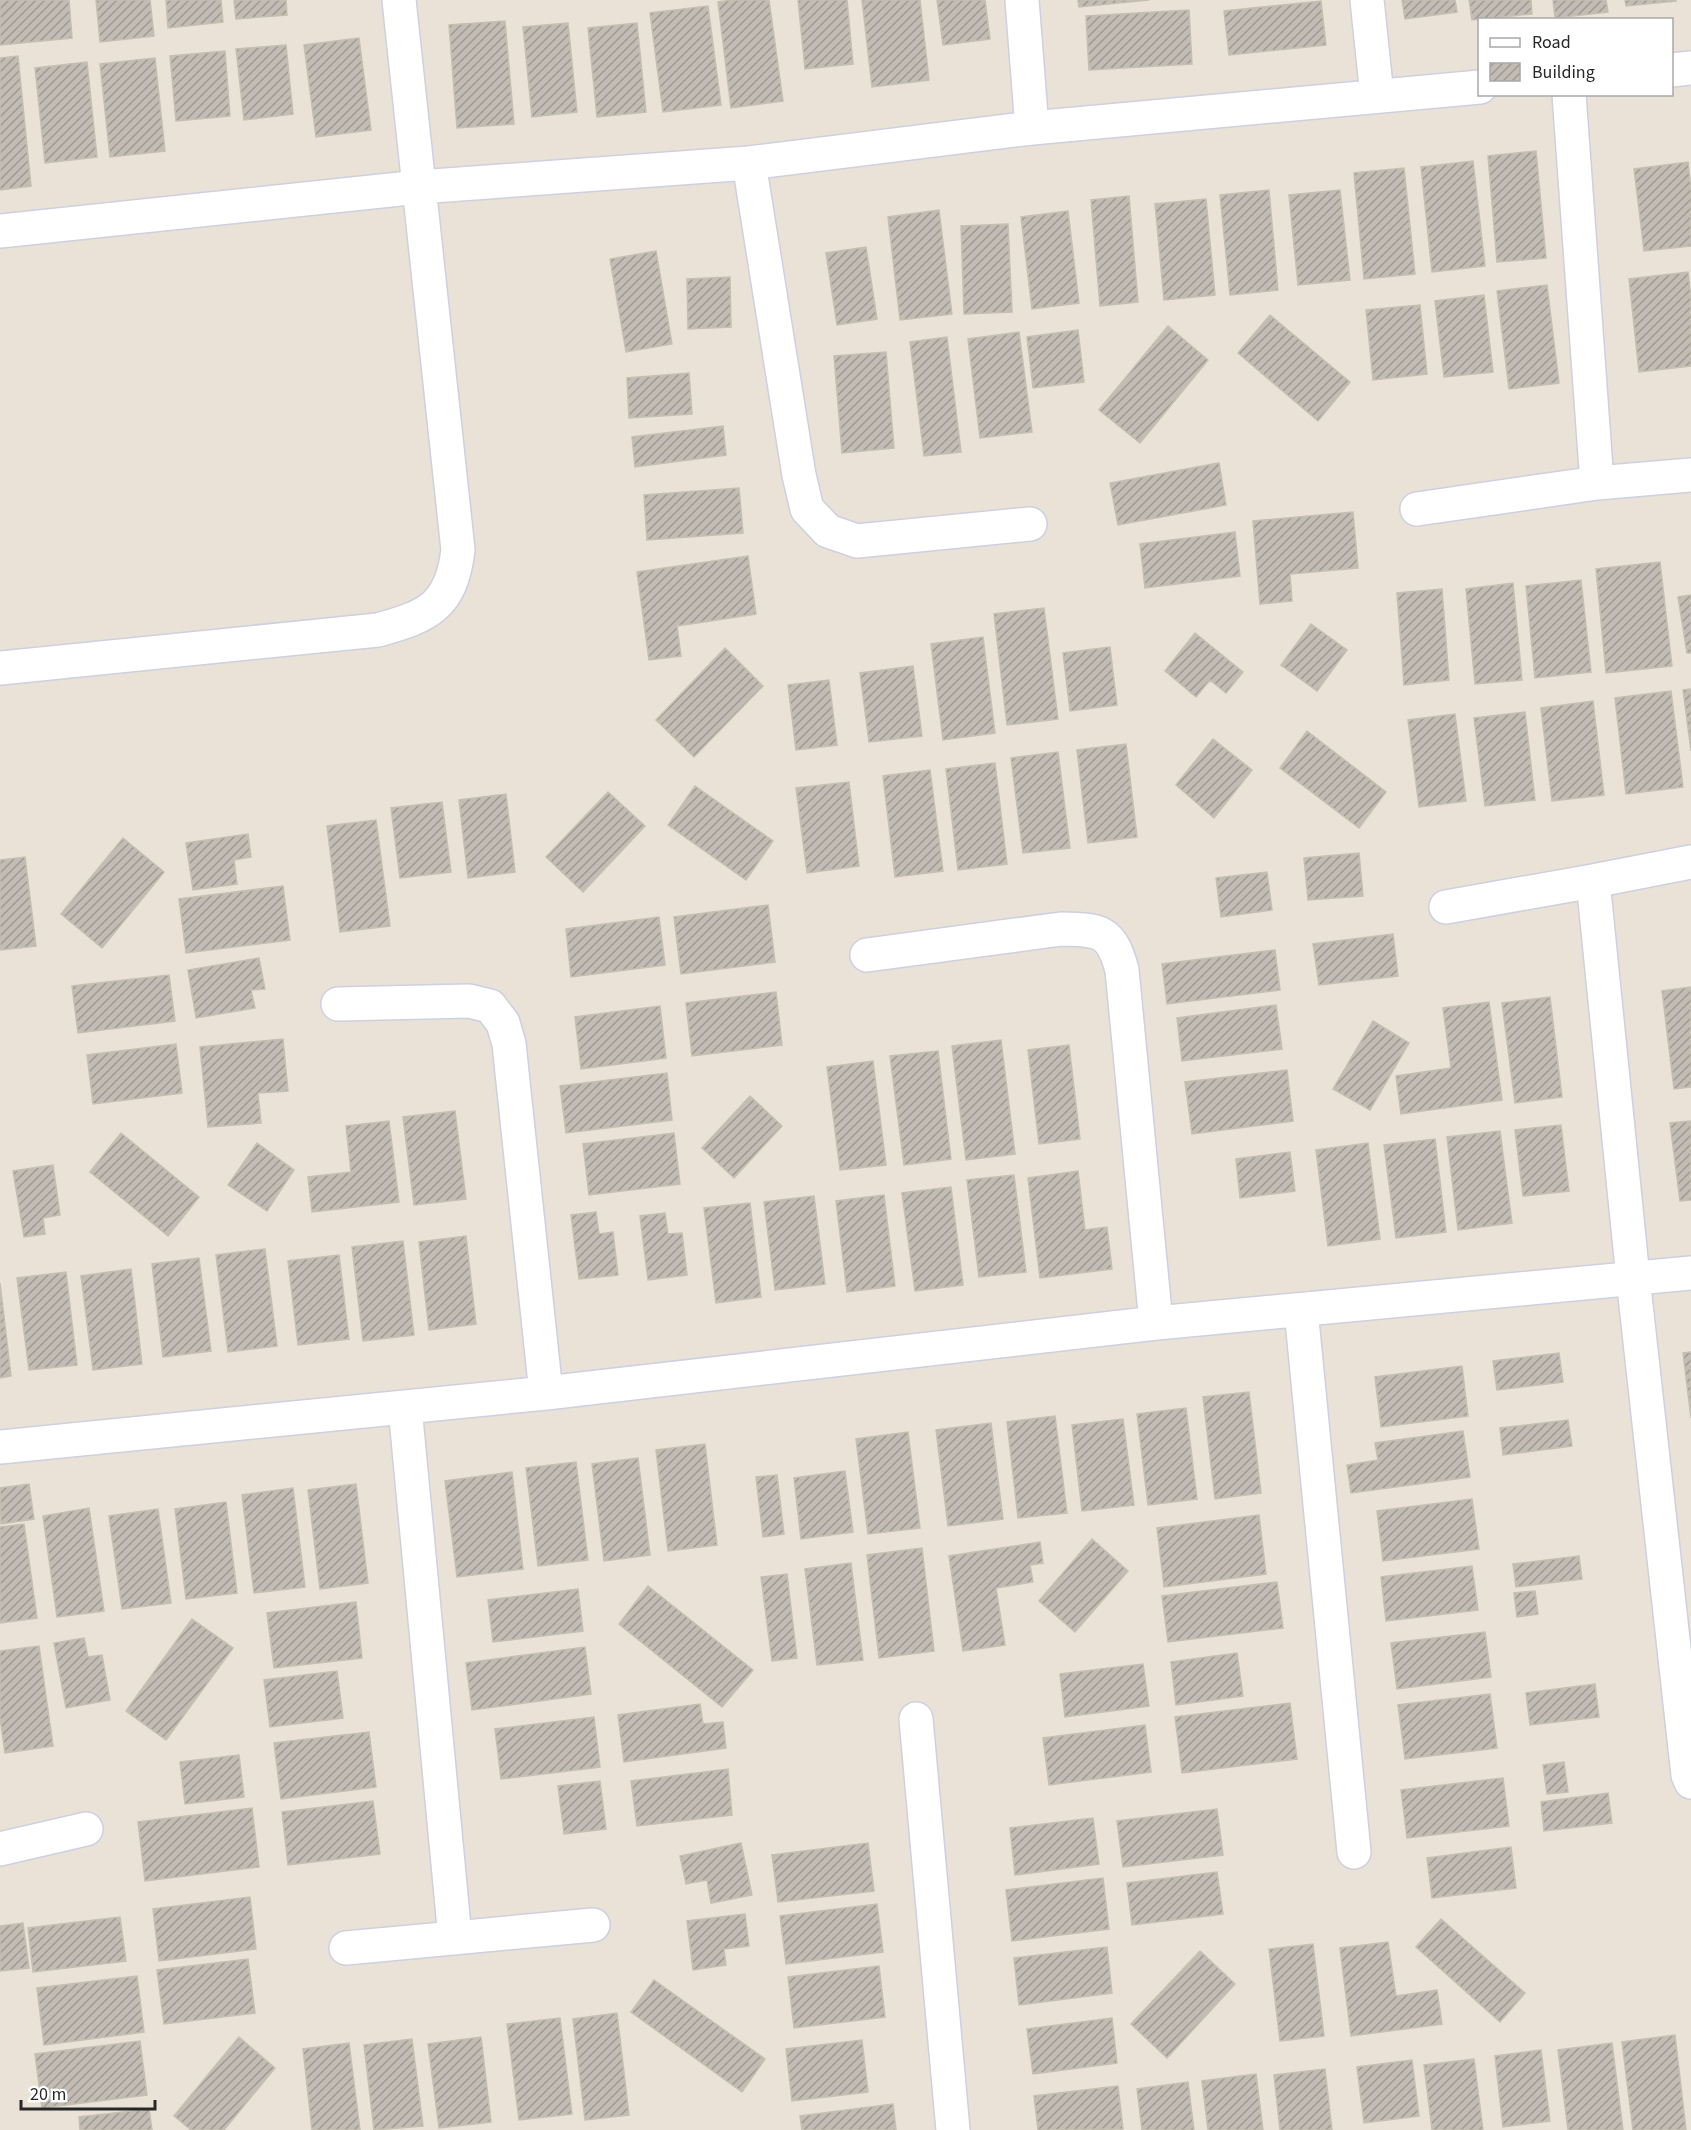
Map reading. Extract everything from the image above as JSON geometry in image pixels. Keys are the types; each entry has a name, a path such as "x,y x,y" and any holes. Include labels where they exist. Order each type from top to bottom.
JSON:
{"street":[{"path":"0,668 378,630 430,612 448,590 456,572 458,550 399,0"},
{"path":"1022,0 1032,128"},
{"path":"1367,0 1377,96"},
{"path":"1673,69 1691,68"},
{"path":"0,231 419,187 748,163 1032,128 1478,87"},
{"path":"1569,96 1597,483"},
{"path":"748,163 807,509 828,531 857,541 1030,524"},
{"path":"1417,509 1597,483 1691,475"},
{"path":"1446,907 1691,862"},
{"path":"1593,881 1633,1278 1688,1775 1691,1782"},
{"path":"867,955 1061,929 1104,934 1116,948 1122,970 1156,1323"},
{"path":"338,1004 470,1001 490,1006 503,1023 509,1044 546,1393"},
{"path":"0,1447 546,1393 1156,1323 1691,1273"},
{"path":"1301,1311 1354,1852"},
{"path":"405,1407 455,1938"},
{"path":"916,1719 953,2130"},
{"path":"0,1849 86,1829"},
{"path":"346,1948 593,1925"}],"building":[{"path":"0,0 69,0 72,38 0,45"},
{"path":"96,0 150,0 154,36 100,42"},
{"path":"166,0 221,0 223,22 168,28"},
{"path":"234,0 286,0 287,15 236,19"},
{"path":"769,0 783,101 731,108 718,2"},
{"path":"798,0 847,0 853,64 805,69"},
{"path":"862,0 920,0 929,80 872,87"},
{"path":"937,0 985,0 990,39 943,45"},
{"path":"1078,0 1149,0 1079,7"},
{"path":"1402,0 1455,0 1457,12 1405,19"},
{"path":"1469,0 1531,0 1532,14 1472,20"},
{"path":"1553,0 1606,0 1608,12 1555,18"},
{"path":"1625,0 1676,0 1676,1 1626,6"},
{"path":"1321,1 1326,45 1229,55 1224,11"},
{"path":"708,6 721,105 663,112 650,13"},
{"path":"1189,10 1192,64 1089,70 1086,16"},
{"path":"505,21 514,124 457,128 449,25"},
{"path":"568,23 577,112 532,117 523,27"},
{"path":"637,23 646,112 597,117 588,28"},
{"path":"359,38 371,130 316,137 304,45"},
{"path":"286,45 293,114 244,120 236,49"},
{"path":"225,51 230,116 176,121 170,56"},
{"path":"18,56 31,186 0,190 0,58"},
{"path":"155,58 165,151 110,157 100,64"},
{"path":"87,62 97,157 45,163 35,68"},
{"path":"1536,151 1546,258 1497,262 1488,156"},
{"path":"1473,161 1485,266 1432,272 1421,167"},
{"path":"1688,162 1691,189 1691,246 1644,251 1634,169"},
{"path":"1404,168 1415,274 1364,279 1354,173"},
{"path":"1269,190 1278,290 1230,295 1220,195"},
{"path":"1340,190 1350,280 1298,285 1289,195"},
{"path":"1129,196 1138,302 1100,306 1091,200"},
{"path":"1206,199 1215,295 1164,300 1155,204"},
{"path":"939,210 952,314 900,320 888,217"},
{"path":"1068,211 1079,303 1032,309 1021,217"},
{"path":"1008,224 1012,312 964,314 961,226"},
{"path":"866,247 877,319 837,325 826,253"},
{"path":"656,251 672,344 626,352 610,259"},
{"path":"1688,272 1691,297 1691,366 1639,372 1629,279"},
{"path":"730,277 731,327 688,329 687,279"},
{"path":"1547,285 1559,383 1509,389 1497,291"},
{"path":"1484,295 1493,372 1444,377 1435,301"},
{"path":"1420,305 1427,374 1373,380 1366,310"},
{"path":"1270,315 1350,382 1318,421 1238,353"},
{"path":"1168,326 1208,360 1140,443 1099,410"},
{"path":"1078,330 1084,382 1033,388 1027,337"},
{"path":"1019,332 1032,432 980,438 968,339"},
{"path":"947,337 961,452 924,456 910,342"},
{"path":"886,352 894,448 842,453 834,356"},
{"path":"689,373 692,414 629,418 627,378"},
{"path":"723,426 726,455 635,467 632,437"},
{"path":"1219,463 1226,505 1118,525 1110,483"},
{"path":"739,488 743,533 647,540 644,495"},
{"path":"1353,512 1358,568 1290,574 1292,601 1260,604 1253,521"},
{"path":"1235,532 1240,576 1145,588 1140,544"},
{"path":"748,556 756,614 677,626 681,656 649,660 637,572"},
{"path":"1660,562 1672,666 1606,673 1596,569"},
{"path":"1581,580 1591,672 1535,678 1526,586"},
{"path":"1513,583 1522,680 1475,684 1466,589"},
{"path":"1442,589 1449,680 1404,685 1397,593"},
{"path":"1691,595 1691,653 1687,653 1678,597"},
{"path":"1044,608 1058,719 1007,725 994,614"},
{"path":"1311,624 1347,650 1317,691 1281,665"},
{"path":"1195,633 1243,672 1226,693 1210,680 1196,697 1165,671"},
{"path":"983,637 995,733 943,740 931,644"},
{"path":"1110,647 1117,705 1070,711 1063,653"},
{"path":"725,648 763,686 694,757 656,720"},
{"path":"913,666 922,736 869,742 860,673"},
{"path":"829,680 837,745 796,750 788,685"},
{"path":"1691,689 1691,751 1683,690"},
{"path":"1671,691 1683,787 1626,794 1615,698"},
{"path":"1593,701 1604,795 1552,801 1541,708"},
{"path":"1525,712 1535,800 1485,806 1474,718"},
{"path":"1455,714 1466,801 1419,807 1408,720"},
{"path":"1307,731 1386,792 1359,828 1280,768"},
{"path":"1213,739 1252,770 1214,818 1176,785"},
{"path":"1126,744 1137,837 1088,843 1077,750"},
{"path":"1058,752 1070,848 1023,853 1011,758"},
{"path":"995,763 1007,864 958,870 946,769"},
{"path":"930,770 943,871 895,877 883,776"},
{"path":"849,782 859,866 807,873 796,788"},
{"path":"695,786 773,841 746,880 668,825"},
{"path":"608,792 645,826 583,892 546,857"},
{"path":"506,794 515,872 468,878 459,800"},
{"path":"442,802 451,872 400,878 391,808"},
{"path":"376,820 390,926 340,932 327,826"},
{"path":"248,834 251,857 234,860 237,884 193,890 186,843"},
{"path":"123,838 164,872 102,948 61,914"},
{"path":"1359,853 1363,896 1308,900 1304,858"},
{"path":"25,857 36,946 0,950 0,860"},
{"path":"1267,872 1272,910 1221,917 1216,878"},
{"path":"283,886 290,940 186,953 179,899"},
{"path":"768,905 775,962 681,974 674,917"},
{"path":"659,917 665,965 571,977 566,929"},
{"path":"1393,934 1398,976 1319,985 1313,944"},
{"path":"1275,950 1280,990 1167,1004 1162,964"},
{"path":"259,958 265,989 251,990 255,1008 196,1018 188,970"},
{"path":"169,975 175,1021 78,1033 72,986"},
{"path":"1691,987 1691,1087 1674,1089 1662,991"},
{"path":"776,992 782,1045 692,1056 686,1003"},
{"path":"1550,997 1562,1097 1515,1103 1502,1003"},
{"path":"1489,1002 1502,1100 1401,1114 1396,1076 1451,1068 1443,1008"},
{"path":"1276,1005 1282,1049 1182,1061 1177,1018"},
{"path":"660,1006 666,1058 581,1069 575,1017"},
{"path":"1373,1021 1409,1043 1370,1110 1333,1089"},
{"path":"283,1039 288,1091 258,1093 261,1123 208,1127 200,1047"},
{"path":"1001,1040 1015,1154 966,1160 952,1046"},
{"path":"176,1044 182,1093 93,1104 87,1055"},
{"path":"1069,1045 1080,1139 1039,1144 1028,1050"},
{"path":"938,1051 951,1159 904,1165 890,1056"},
{"path":"873,1061 886,1165 840,1170 827,1067"},
{"path":"1287,1070 1293,1121 1192,1134 1185,1082"},
{"path":"667,1073 672,1120 566,1133 560,1086"},
{"path":"750,1096 782,1126 734,1178 702,1148"},
{"path":"455,1111 466,1199 414,1205 403,1117"},
{"path":"389,1121 399,1202 312,1212 308,1177 351,1172 346,1126"},
{"path":"1691,1121 1691,1200 1680,1201 1670,1123"},
{"path":"1561,1125 1569,1191 1523,1196 1515,1130"},
{"path":"1500,1131 1512,1223 1458,1230 1447,1137"},
{"path":"121,1133 199,1197 168,1236 90,1172"},
{"path":"674,1133 680,1184 589,1195 583,1144"},
{"path":"1435,1139 1446,1232 1396,1238 1384,1145"},
{"path":"257,1143 294,1170 267,1211 228,1185"},
{"path":"1368,1143 1380,1239 1328,1246 1316,1150"},
{"path":"1290,1152 1295,1191 1240,1198 1236,1159"},
{"path":"53,1165 60,1215 43,1218 45,1234 24,1237 13,1171"},
{"path":"1078,1171 1085,1230 1107,1227 1112,1269 1040,1278 1028,1178"},
{"path":"1014,1175 1026,1272 979,1277 967,1180"},
{"path":"951,1187 963,1285 915,1291 902,1193"},
{"path":"884,1195 895,1286 847,1292 836,1201"},
{"path":"814,1196 825,1284 775,1290 764,1202"},
{"path":"750,1203 761,1297 716,1303 704,1208"},
{"path":"596,1212 599,1234 613,1232 618,1275 579,1279 571,1215"},
{"path":"665,1213 668,1234 682,1233 687,1275 648,1280 640,1216"},
{"path":"466,1236 476,1324 429,1330 419,1242"},
{"path":"403,1241 414,1335 363,1341 352,1247"},
{"path":"265,1249 277,1346 228,1352 216,1255"},
{"path":"339,1255 349,1339 298,1345 288,1261"},
{"path":"199,1258 211,1351 163,1357 152,1264"},
{"path":"131,1269 142,1364 93,1370 81,1276"},
{"path":"66,1272 77,1365 29,1370 17,1278"},
{"path":"0,1283 11,1376 0,1378"},
{"path":"1691,1352 1691,1418 1683,1353"},
{"path":"1559,1353 1563,1382 1497,1390 1493,1361"},
{"path":"1462,1366 1468,1416 1381,1427 1375,1377"},
{"path":"1249,1392 1261,1493 1215,1499 1203,1397"},
{"path":"1186,1408 1197,1499 1148,1505 1137,1414"},
{"path":"1055,1416 1067,1513 1018,1518 1007,1422"},
{"path":"1123,1419 1134,1505 1082,1511 1072,1425"},
{"path":"1568,1420 1572,1446 1503,1455 1500,1428"},
{"path":"991,1423 1003,1519 948,1526 936,1430"},
{"path":"1463,1431 1470,1477 1351,1493 1347,1465 1378,1460 1375,1443"},
{"path":"908,1432 920,1528 868,1534 856,1439"},
{"path":"705,1444 717,1545 668,1551 656,1450"},
{"path":"638,1458 650,1555 604,1561 592,1464"},
{"path":"576,1462 588,1560 538,1566 526,1468"},
{"path":"845,1471 853,1532 801,1539 794,1478"},
{"path":"512,1472 523,1569 457,1577 445,1481"},
{"path":"777,1475 784,1534 763,1537 756,1477"},
{"path":"29,1484 34,1519 1,1524 0,1488"},
{"path":"356,1484 368,1583 320,1589 308,1490"},
{"path":"293,1488 305,1587 254,1593 242,1495"},
{"path":"1472,1499 1479,1549 1383,1561 1377,1511"},
{"path":"226,1502 237,1593 186,1599 175,1509"},
{"path":"89,1508 104,1611 57,1617 43,1516"},
{"path":"158,1509 171,1603 122,1609 109,1516"},
{"path":"1259,1515 1266,1574 1164,1587 1157,1528"},
{"path":"24,1524 37,1618 0,1623 0,1527"},
{"path":"1092,1539 1128,1571 1075,1632 1039,1601"},
{"path":"1040,1542 1043,1563 1030,1565 1033,1582 996,1588 1005,1645 963,1651 949,1556"},
{"path":"922,1548 934,1651 879,1658 867,1555"},
{"path":"1579,1556 1582,1579 1516,1587 1513,1564"},
{"path":"851,1563 863,1660 817,1665 805,1569"},
{"path":"1472,1566 1478,1610 1386,1621 1381,1577"},
{"path":"787,1574 797,1658 772,1661 761,1577"},
{"path":"1277,1582 1283,1628 1168,1642 1162,1596"},
{"path":"648,1586 753,1670 722,1707 619,1624"},
{"path":"578,1589 583,1631 493,1642 488,1600"},
{"path":"1535,1591 1538,1614 1517,1617 1514,1593"},
{"path":"356,1602 362,1658 274,1668 267,1613"},
{"path":"192,1619 233,1648 166,1740 126,1711"},
{"path":"1485,1632 1491,1677 1397,1689 1391,1643"},
{"path":"84,1638 88,1657 102,1655 110,1700 66,1708 54,1643"},
{"path":"39,1646 53,1746 5,1753 0,1718 0,1651"},
{"path":"585,1647 591,1694 472,1710 466,1663"},
{"path":"1237,1653 1243,1696 1176,1705 1171,1662"},
{"path":"1143,1664 1149,1706 1065,1717 1060,1674"},
{"path":"337,1671 343,1718 270,1727 264,1680"},
{"path":"1595,1684 1599,1717 1530,1725 1526,1693"},
{"path":"1490,1694 1497,1748 1405,1759 1398,1705"},
{"path":"1290,1703 1297,1759 1182,1773 1175,1717"},
{"path":"700,1704 703,1724 723,1722 726,1748 624,1762 618,1715"},
{"path":"594,1717 600,1767 501,1779 495,1729"},
{"path":"1145,1725 1151,1772 1049,1785 1043,1738"},
{"path":"369,1732 376,1787 281,1799 274,1743"},
{"path":"239,1755 244,1797 185,1804 180,1762"},
{"path":"1564,1762 1568,1792 1547,1794 1543,1765"},
{"path":"728,1769 732,1815 637,1826 631,1781"},
{"path":"1503,1778 1509,1826 1407,1838 1401,1790"},
{"path":"600,1781 606,1829 564,1834 558,1786"},
{"path":"1608,1793 1612,1823 1544,1831 1541,1802"},
{"path":"373,1801 380,1854 288,1865 282,1812"},
{"path":"252,1808 259,1867 145,1881 138,1822"},
{"path":"1217,1809 1223,1855 1123,1867 1117,1821"},
{"path":"1093,1818 1099,1864 1015,1875 1010,1828"},
{"path":"741,1843 752,1895 711,1903 707,1880 686,1884 680,1856"},
{"path":"868,1843 874,1891 778,1902 772,1855"},
{"path":"1511,1847 1516,1888 1432,1898 1427,1858"},
{"path":"1217,1872 1223,1914 1132,1925 1127,1883"},
{"path":"1103,1878 1109,1929 1012,1941 1006,1890"},
{"path":"250,1897 256,1949 159,1961 153,1909"},
{"path":"877,1904 883,1952 786,1964 780,1916"},
{"path":"745,1914 749,1946 724,1949 726,1965 693,1970 687,1921"},
{"path":"120,1917 126,1961 33,1972 28,1928"},
{"path":"1441,1919 1525,1993 1500,2022 1416,1947"},
{"path":"23,1923 29,1968 0,1971 0,1926"},
{"path":"1388,1942 1396,1996 1437,1990 1442,2024 1351,2036 1340,1948"},
{"path":"1313,1944 1324,2036 1280,2041 1269,1949"},
{"path":"1107,1947 1112,1993 1019,2005 1014,1958"},
{"path":"1200,1951 1235,1984 1167,2058 1131,2024"},
{"path":"248,1959 255,2013 164,2024 157,1970"},
{"path":"879,1966 885,2017 794,2028 788,1977"},
{"path":"137,1976 144,2032 44,2045 37,1988"},
{"path":"654,1980 765,2059 742,2092 631,2012"},
{"path":"617,2013 629,2115 585,2120 573,2019"},
{"path":"560,2018 572,2114 519,2120 507,2024"},
{"path":"1112,2018 1117,2063 1033,2074 1027,2029"},
{"path":"1675,2035 1686,2130 1633,2130 1622,2042"},
{"path":"239,2037 275,2068 224,2130 191,2130 174,2116"},
{"path":"481,2037 491,2122 439,2128 428,2044"},
{"path":"412,2039 423,2126 374,2130 364,2045"},
{"path":"862,2040 868,2092 792,2101 786,2049"},
{"path":"140,2041 147,2095 42,2108 35,2054"},
{"path":"349,2043 360,2130 312,2130 303,2049"},
{"path":"1612,2043 1623,2130 1568,2130 1558,2050"},
{"path":"1541,2050 1550,2121 1503,2127 1495,2056"},
{"path":"1474,2059 1483,2130 1432,2130 1424,2065"},
{"path":"1412,2060 1419,2116 1364,2123 1357,2067"},
{"path":"1325,2069 1332,2130 1280,2130 1274,2075"},
{"path":"1256,2074 1263,2130 1208,2130 1202,2081"},
{"path":"1188,2082 1194,2130 1142,2130 1137,2089"},
{"path":"1118,2086 1123,2129 1038,2130 1034,2096"},
{"path":"893,2104 896,2130 802,2130 800,2116"},
{"path":"149,2109 152,2130 80,2130 79,2117"}]}
